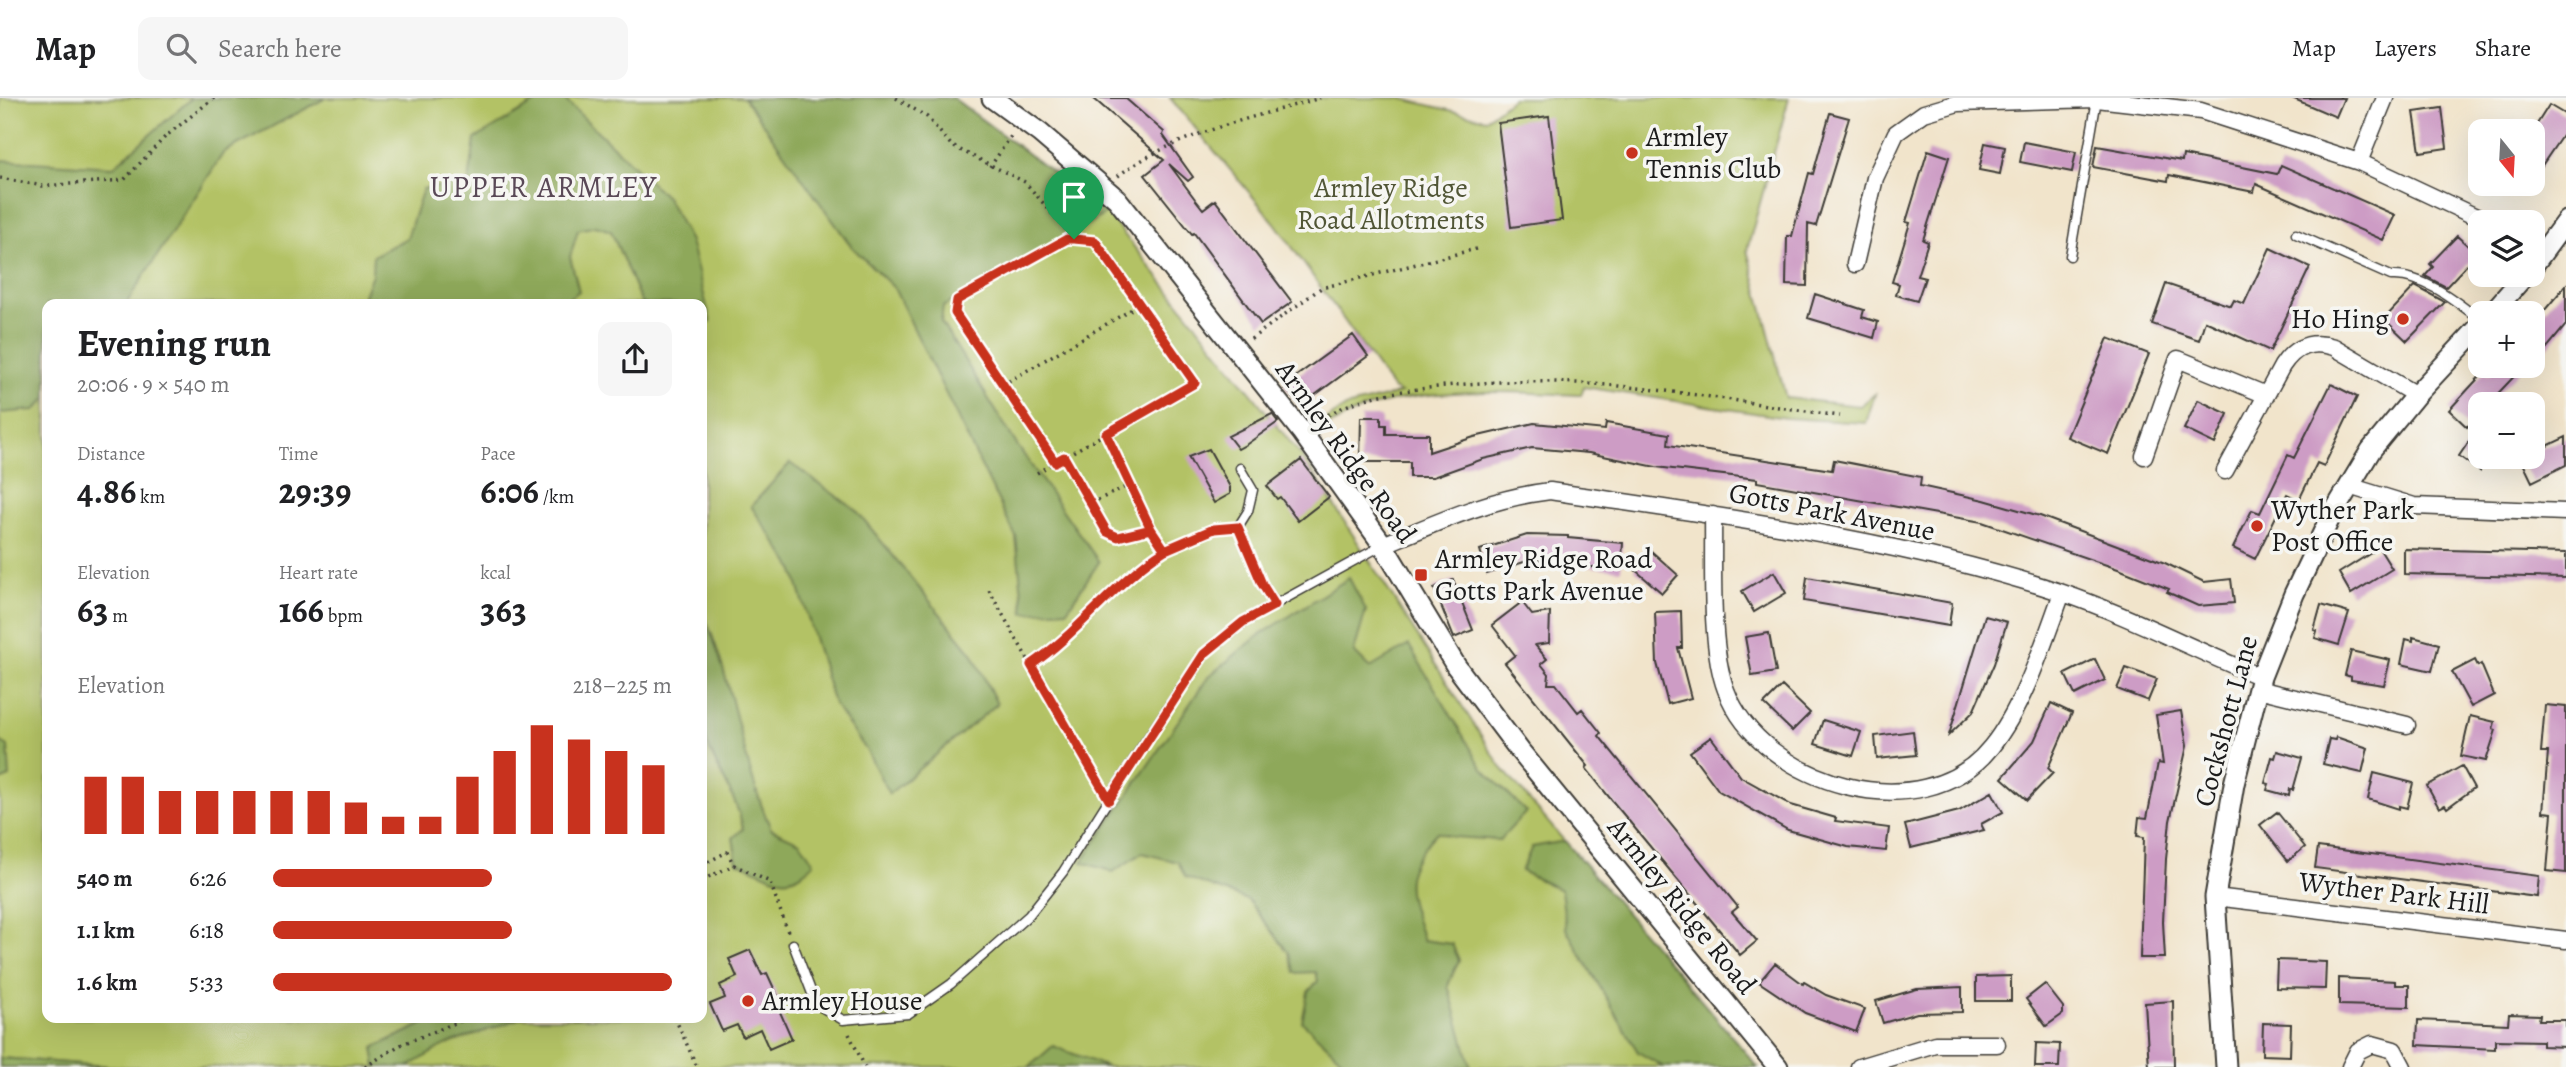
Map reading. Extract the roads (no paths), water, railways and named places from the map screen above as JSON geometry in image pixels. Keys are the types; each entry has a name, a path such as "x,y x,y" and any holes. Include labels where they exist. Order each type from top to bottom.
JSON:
{"street":[{"name":"Armley Ridge Road","path":"992,98 1023,120 1118,199 1301,431 1383,545 1456,666 1520,751 1778,1067"},
{"path":"2359,162 2385,98"},
{"path":"1855,264 1875,178 1896,133 1924,113 1958,103 2096,99 2201,111 2359,162 2468,213"},
{"path":"2545,241 2566,221"},
{"path":"2502,301 2515,287"},
{"name":"Cockshott Lane","path":"2226,1067 2215,897 2234,784 2259,683 2294,594 2329,520 2349,486 2371,450 2416,395 2468,339"},
{"path":"2225,471 2290,353 2313,343 2348,352 2416,395"},
{"path":"2144,456 2178,359 2266,395"},
{"path":"2349,486 2414,506 2566,512"},
{"name":"Gotts Park Avenue","path":"1383,545 1464,511 1514,495 1550,491 1713,516 1872,544 2062,593 2259,683 2407,725"},
{"path":"1713,516 1718,652 1725,688 1738,716 1769,748 1798,768 1831,783 1877,793 1918,790 1959,773 1990,748 2036,661 2062,593"},
{"name":"Wyther Park Hill","path":"2215,897 2566,940"},
{"path":"1859,1067 1935,1044 1997,1044"},
{"path":"2350,1067 2358,1051 2372,1044 2394,1050 2403,1067"}],"lane":[{"path":"2070,256 2096,99"},
{"path":"2296,234 2391,276 2406,275 2457,301 2468,310"},
{"path":"1240,468 1253,490 1248,511 1238,527 1262,584 1275,605"},
{"path":"793,944 816,1004 843,1020 908,1014 951,984 1029,915 1063,872 1204,654 1243,622 1383,545"}],"place":[{"name":"Armley Tennis Club","path":"1632,153"},
{"name":"Ho Hing","path":"2403,319"},
{"name":"Wyther Park Post Office","path":"2257,526"},
{"name":"Armley Ridge Road Gotts Park Avenue","path":"1421,575"},
{"name":"Armley House","path":"748,1001"}],"district":[{"name":"UPPER ARMLEY","path":"544,187"}],"park label":[{"name":"Armley Ridge Road Allotments","path":"1391,204"}]}
